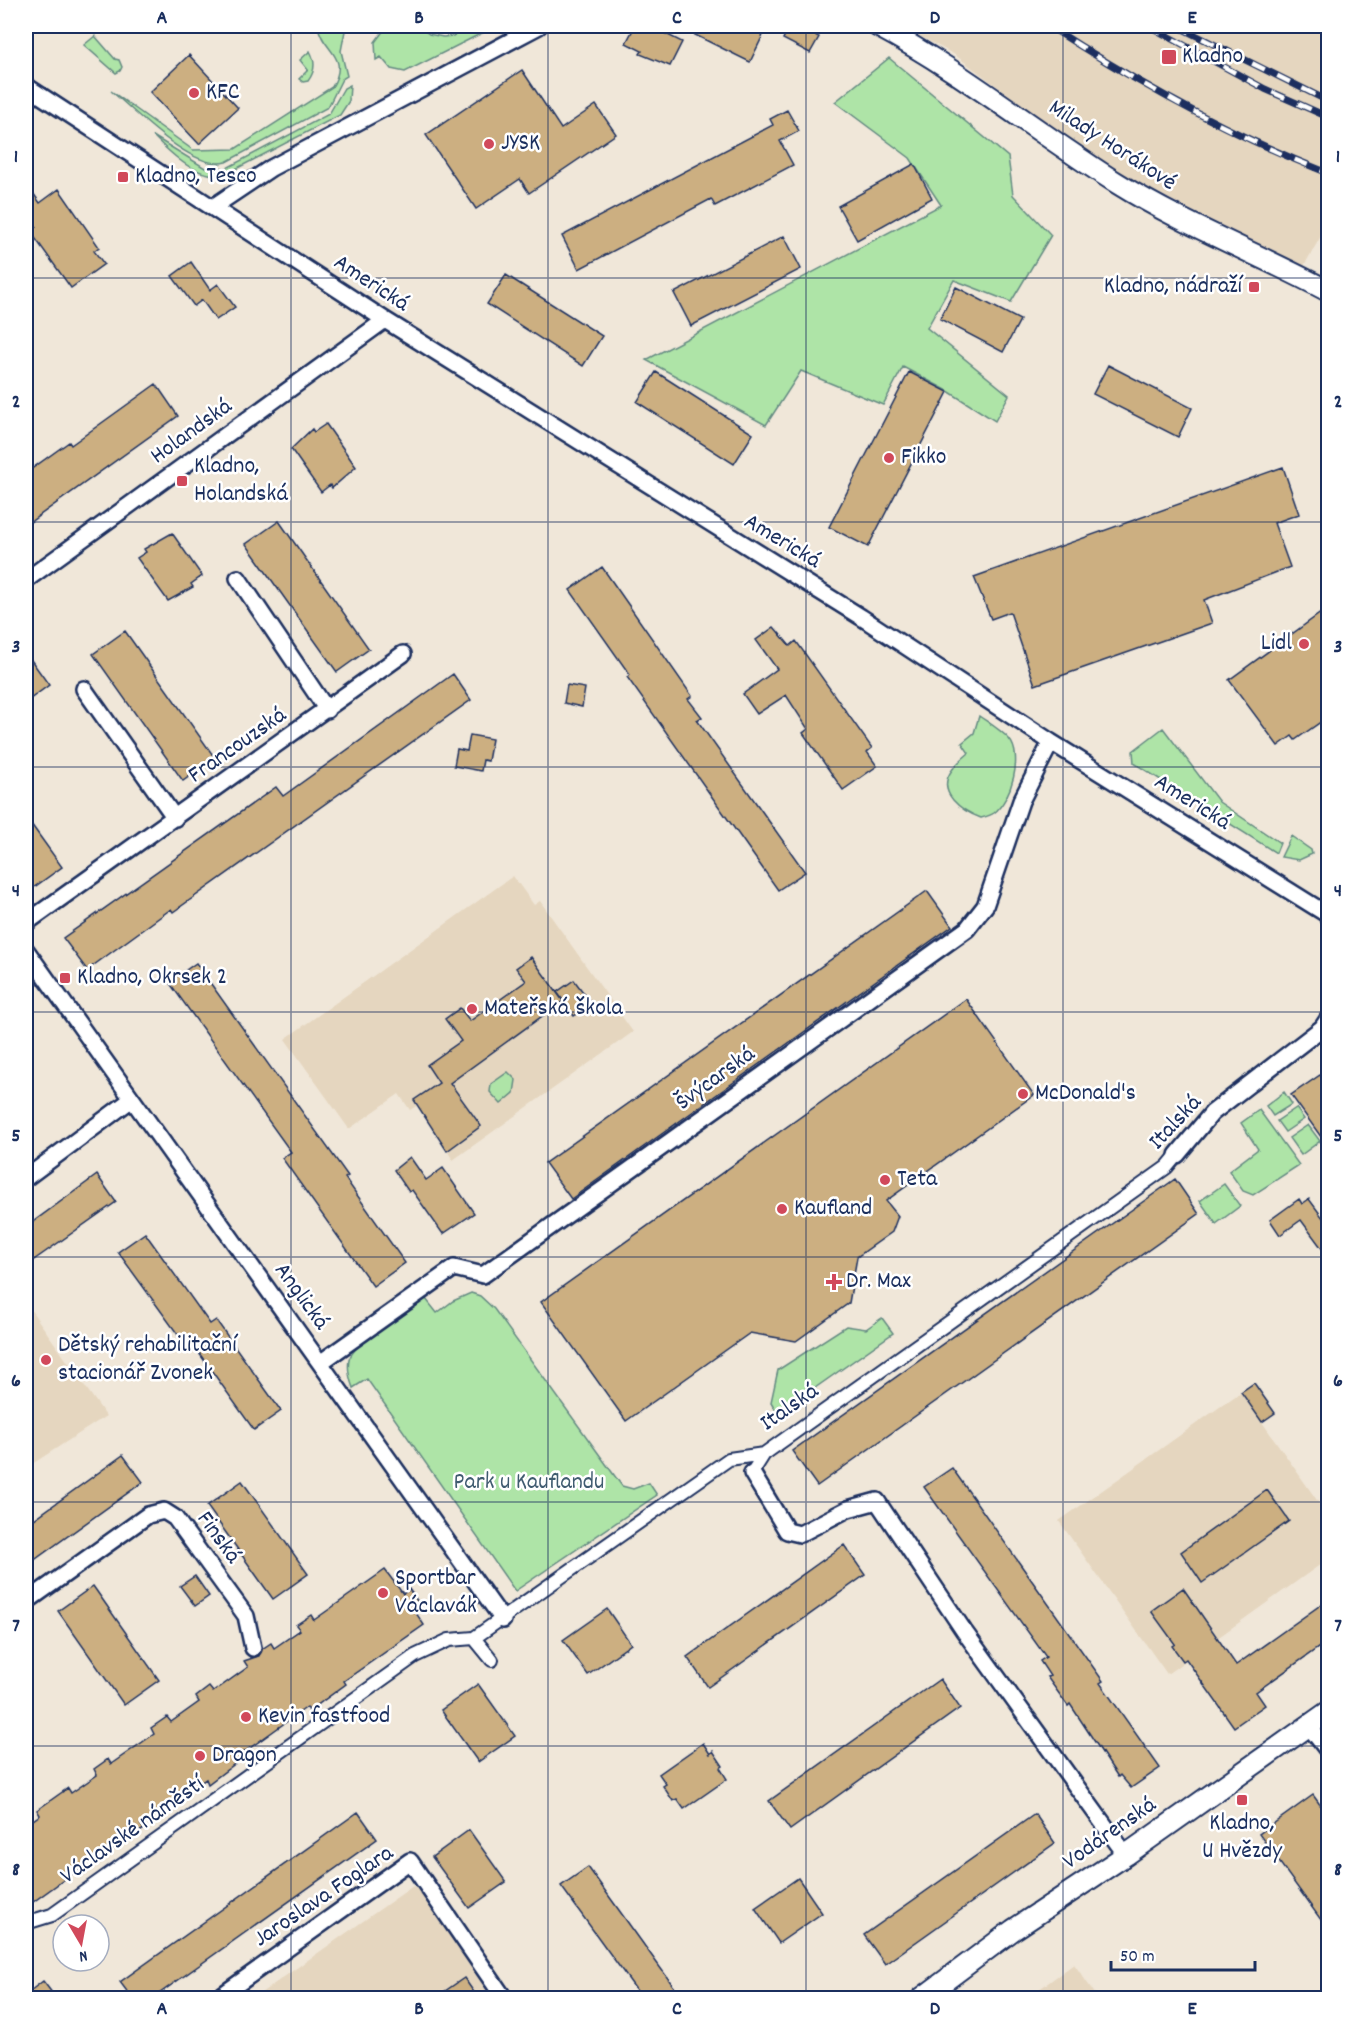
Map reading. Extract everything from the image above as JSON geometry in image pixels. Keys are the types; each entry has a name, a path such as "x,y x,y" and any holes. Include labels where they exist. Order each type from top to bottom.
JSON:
{"street":[{"path":"213,207 271,168 539,26"},
{"name":"Milady Horákové","path":"878,26 919,48 1116,182 1164,211 1329,291"},
{"name":"Americká","path":"26,86 385,320 861,617 1051,742 1329,915"},
{"name":"Holandská","path":"26,580 385,320"},
{"path":"238,578 327,710"},
{"name":"Francouzská","path":"26,923 403,654"},
{"path":"84,690 175,818"},
{"name":"Švýcarská","path":"320,1363 454,1268 483,1275 967,928 985,906 1021,801 1051,742"},
{"name":"Anglická","path":"26,950 503,1620"},
{"name":"Italská","path":"1126,1855 964,1631 876,1501 848,1509 800,1533 787,1531 752,1473 764,1454 1148,1180 1177,1155 1212,1113 1322,1028 1329,1019"},
{"path":"26,1178 132,1099"},
{"path":"492,1660 474,1638 503,1620 729,1459 764,1454"},
{"name":"Finská","path":"26,1602 148,1515 164,1511 175,1518 246,1616 254,1648"},
{"name":"Václavské náměstí","path":"26,1923 52,1915 415,1656 449,1640 474,1638"},
{"name":"Vodárenská","path":"922,1998 1013,1930 1126,1855 1329,1712"},
{"path":"1308,1725 1329,1751"},
{"name":"Jaroslava Foglara","path":"218,1998 410,1861 504,1998"}],"shaded area":[{"path":"901,26 1328,26 1328,224 1302,269 1099,162 955,55"},
{"name":"Mateřská škola","path":"513,876 534,905 540,901 633,1032 453,1160 418,1105 410,1110 399,1094 349,1129 285,1039"},
{"name":"Dětský rehabilitační stacionář Zvonek","path":"26,1303 106,1416 26,1468"},
{"path":"1241,1392 1328,1516 1328,1559 1167,1674 1059,1521"},
{"path":"413,1886 425,1895 499,1998 254,1998"},
{"path":"1074,1964 1098,1998 1027,1998"}],"green space":[{"path":"318,26 346,26 341,51 347,76 342,79 328,107 226,162 213,163 197,158 181,149 149,125 111,91 193,150 235,149 332,87 337,76 337,60"},
{"path":"387,26 418,26 429,34 443,37 453,36 472,26 496,26 405,72 391,69 381,57 376,60 375,42"},
{"path":"95,36 115,59 119,60 122,67 120,71 116,73 84,45"},
{"path":"310,51 314,63 313,70 308,81 303,82 299,79 308,70 300,60"},
{"path":"889,58 1008,157 1013,195 1051,235 1011,302 954,280 927,328 1009,395 995,421 948,391 903,367 883,405 801,371 766,425 646,360 941,205 910,158 835,102"},
{"path":"350,85 349,101 340,115 226,174 215,175 195,170 177,158 153,136 205,168 227,168 329,114 344,88"},
{"path":"979,716 1009,739 1015,756 1014,778 1006,798 994,813 981,818 959,806 953,800 947,786 952,770 969,753 962,743 974,733"},
{"path":"1163,728 1219,802 1280,843 1276,853 1134,763 1133,751"},
{"path":"1291,836 1311,850 1312,854 1299,860 1281,857"},
{"path":"508,1072 516,1080 514,1093 501,1104 490,1092 491,1084"},
{"path":"1284,1092 1292,1104 1273,1116 1266,1106"},
{"path":"1296,1108 1304,1119 1285,1132 1277,1121"},
{"path":"1259,1110 1299,1165 1253,1195 1243,1191 1229,1171 1258,1149 1241,1123"},
{"path":"1308,1125 1320,1141 1301,1155 1289,1138"},
{"path":"1224,1184 1240,1206 1216,1224 1200,1201"},
{"name":"Park u Kauflandu","path":"471,1293 480,1296 494,1309 622,1486 633,1489 649,1483 657,1495 515,1591 367,1379 353,1388 349,1375 349,1360 353,1352 383,1327 426,1299 437,1313 453,1301"},
{"path":"882,1318 893,1333 778,1414 771,1402 778,1370 846,1326 866,1329"}],"building":[{"path":"635,26 650,26 682,42 670,66 640,54 642,51 626,43"},
{"path":"677,26 754,26 765,31 750,62"},
{"path":"790,26 797,26 819,37 810,53 783,39"},
{"path":"189,55 238,108 199,144 150,92"},
{"path":"522,70 561,129 596,105 616,134 529,193 520,179 476,209 426,135"},
{"path":"787,110 799,131 780,141 793,165 715,206 711,199 579,269 562,236 773,125 770,119"},
{"path":"914,164 932,198 857,240 838,206"},
{"path":"26,183 40,203 59,189 99,247 94,251 104,264 71,288 30,231 36,227 26,213"},
{"path":"784,236 801,269 691,326 674,293"},
{"path":"191,262 210,290 218,284 235,307 216,320 202,300 194,306 172,276"},
{"path":"506,275 602,336 583,366 487,304"},
{"path":"956,287 1020,320 1003,352 940,319"},
{"path":"1108,365 1192,408 1178,437 1093,394"},
{"path":"656,372 753,434 734,464 637,402"},
{"name":"Fikko","path":"909,372 948,392 868,547 829,527"},
{"path":"156,384 178,416 26,525 26,473 69,442 71,445"},
{"path":"326,424 356,467 332,488 330,485 321,492 291,449 312,429 314,432"},
{"path":"1283,467 1299,514 1274,523 1290,567 1204,600 1212,623 1035,685 1010,612 991,619 974,577"},
{"path":"279,521 369,649 337,672 246,544"},
{"path":"172,533 202,576 191,584 193,587 168,601 137,558 146,552 144,549"},
{"path":"602,567 692,696 688,699 702,717 697,720 805,872 778,890 627,677 630,675 570,590"},
{"name":"Lidl","path":"1329,607 1329,716 1295,740 1292,736 1278,746 1229,680"},
{"path":"774,627 790,646 796,641 872,748 867,752 877,766 843,790 803,733 808,729 786,695 757,714 743,694 777,669 756,640"},
{"path":"125,631 215,758 183,781 93,654"},
{"path":"26,653 49,685 26,702"},
{"path":"453,674 471,700 173,912 171,909 87,970 63,938 276,787 283,796"},
{"path":"567,685 585,688 582,707 564,703"},
{"path":"470,735 492,739 488,761 483,760 481,771 454,766 457,749 467,751"},
{"path":"26,817 62,867 26,893"},
{"path":"927,891 952,926 571,1199 545,1163"},
{"path":"531,957 563,1001 450,1083 481,1126 447,1151 414,1100 439,1083 427,1065 461,1041 445,1019 460,1008 470,1021 526,981 516,968"},
{"path":"196,963 348,1176 345,1178 405,1263 373,1286 282,1158 291,1152 169,982"},
{"path":"574,980 592,1004 574,1016 557,992"},
{"name":"Kaufland","path":"966,999 1034,1095 886,1201 898,1216 892,1232 857,1257 849,1303 796,1341 750,1333 626,1421 541,1302"},
{"path":"1320,1075 1329,1086 1329,1148 1291,1095"},
{"path":"410,1157 426,1180 443,1168 474,1213 443,1234 412,1190 409,1192 394,1170"},
{"path":"97,1175 116,1202 31,1262 26,1254 26,1227"},
{"path":"1175,1179 1199,1214 817,1486 792,1451"},
{"path":"1299,1199 1302,1204 1309,1199 1329,1226 1329,1258 1301,1220 1280,1235 1270,1220"},
{"path":"145,1233 210,1324 216,1320 281,1411 254,1430 189,1339 184,1343 118,1252"},
{"path":"1254,1383 1275,1413 1262,1422 1241,1392"},
{"path":"123,1455 143,1482 26,1566 26,1525"},
{"path":"952,1468 1103,1681 1100,1683 1160,1768 1131,1788 1120,1775 1118,1777 1070,1704 1068,1706 1047,1677 1050,1676 1040,1661 1046,1657 924,1487"},
{"path":"242,1481 308,1574 273,1599 207,1506"},
{"path":"1267,1490 1289,1521 1202,1583 1181,1552"},
{"path":"844,1545 865,1575 708,1687 687,1657"},
{"path":"385,1570 403,1594 409,1589 418,1602 412,1607 424,1625 344,1681 346,1684 309,1711 307,1707 243,1753 245,1756 208,1784 206,1779 141,1825 144,1829 106,1854 104,1851 26,1907 26,1825 40,1815 37,1810 68,1788 71,1793 97,1775 94,1769 108,1759 111,1764 154,1734 151,1728 167,1717 171,1722 199,1702 196,1697 209,1687 213,1692 248,1667 244,1661 259,1656 262,1649 271,1643 274,1648 300,1630 296,1625 311,1615 314,1620"},
{"path":"195,1576 209,1596 195,1606 180,1586"},
{"path":"93,1586 159,1680 124,1705 58,1611"},
{"path":"1183,1588 1236,1665 1329,1599 1329,1640 1256,1692 1265,1705 1234,1727 1186,1659 1183,1661 1172,1646 1175,1644 1151,1611"},
{"path":"607,1609 631,1644 588,1675 563,1640"},
{"path":"940,1679 960,1708 790,1830 769,1801"},
{"path":"478,1684 515,1736 478,1762 441,1710"},
{"path":"703,1743 710,1754 713,1751 723,1766 720,1768 727,1779 684,1809 677,1799 673,1801 663,1786 666,1784 659,1774"},
{"path":"1313,1795 1329,1817 1329,1931 1259,1834"},
{"path":"358,1812 377,1839 153,1998 132,1998 120,1982"},
{"path":"1035,1814 1055,1843 885,1964 864,1935"},
{"path":"469,1830 506,1882 469,1908 432,1857"},
{"path":"588,1867 682,1998 642,1998 561,1886"},
{"path":"798,1878 822,1913 779,1943 755,1908"},
{"path":"464,1978 478,1998 435,1998"},
{"path":"43,1981 56,1998 26,1998 26,1994"}],"railway":[{"path":"1049,26 1116,68 1185,107 1255,142 1328,173"},
{"path":"1149,26 1265,89 1328,117"},
{"path":"1177,26 1328,101"}],"place":[{"name":"Kladno","path":"1169,57"},
{"name":"KFC","path":"194,93"},
{"name":"JYSK","path":"489,144"},
{"name":"Kladno, Tesco","path":"123,177"},
{"name":"Kladno, nádraží","path":"1254,287"},
{"name":"Fikko","path":"889,458"},
{"name":"Kladno, Holandská","path":"182,481"},
{"name":"Lidl","path":"1304,644"},
{"name":"Kladno, Okrsek 2","path":"65,978"},
{"name":"Mateřská škola","path":"472,1009"},
{"name":"McDonald's","path":"1023,1094"},
{"name":"Teta","path":"885,1180"},
{"name":"Kaufland","path":"782,1209"},
{"name":"Dr. Max","path":"834,1282"},
{"name":"Dětský rehabilitační stacionář Zvonek","path":"46,1360"},
{"name":"Sportbar Václavák","path":"383,1593"},
{"name":"Kevin fastfood","path":"246,1717"},
{"name":"Dragon","path":"200,1756"},
{"name":"Kladno, U Hvězdy","path":"1242,1800"}]}
